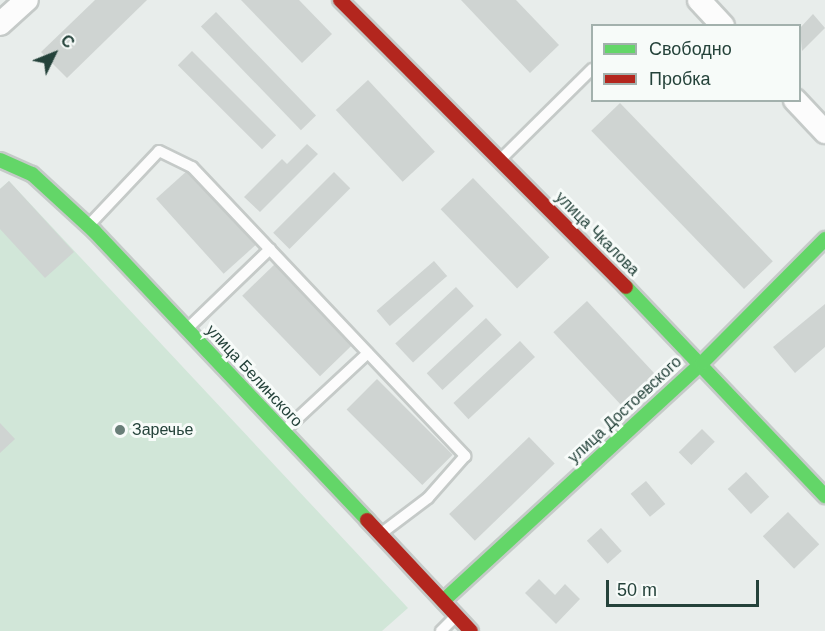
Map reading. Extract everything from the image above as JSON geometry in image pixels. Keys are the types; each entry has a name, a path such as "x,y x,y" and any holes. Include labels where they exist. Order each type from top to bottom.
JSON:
{"street":[{"path":"0,24 27,0"},
{"name":"улица Чкалова","path":"340,0 702,363 825,496"},
{"path":"699,0 721,24"},
{"path":"797,102 825,132"},
{"name":"улица Белинского","path":"0,160 32,174 88,226 471,631"},
{"name":"улица Достоевского","path":"443,601 702,363 825,239"}],"lane":[{"path":"500,160 591,70"},
{"path":"88,226 159,151 192,167 368,352 465,456 428,498 380,534"},
{"path":"186,329 270,249"},
{"path":"283,432 368,352"},
{"path":"441,631 456,615"}],"green space":[{"name":"Заречье","path":"9,181 408,608 382,631 0,631 0,189"}],"building":[{"path":"95,0 147,0 67,78 41,52"},
{"path":"241,0 299,0 332,34 302,63"},
{"path":"461,0 516,0 559,45 530,73"},
{"path":"216,12 316,116 301,130 201,27"},
{"path":"813,14 825,28 802,51 801,40 801,27"},
{"path":"192,51 276,135 262,149 178,65"},
{"path":"368,80 435,152 403,182 336,110"},
{"path":"620,103 773,261 744,289 591,131"},
{"path":"307,144 318,154 260,212 244,197 282,159 287,164"},
{"path":"188,170 256,245 224,274 156,199"},
{"path":"334,172 350,188 289,249 273,233"},
{"path":"473,178 549,257 517,288 441,209"},
{"path":"9,181 74,252 45,278 0,229 0,189"},
{"path":"434,261 447,276 390,326 377,311"},
{"path":"276,263 354,344 320,376 242,296"},
{"path":"456,287 474,306 413,363 395,344"},
{"path":"587,301 655,374 622,406 553,332"},
{"path":"825,304 825,347 795,373 773,347"},
{"path":"486,318 502,335 442,390 427,373"},
{"path":"520,341 535,357 468,419 453,403"},
{"path":"377,379 453,455 422,485 347,409"},
{"path":"0,423 15,439 0,453"},
{"path":"702,429 715,442 691,465 679,452"},
{"path":"529,437 555,464 475,541 449,514"},
{"path":"746,472 769,497 751,514 728,489"},
{"path":"646,481 665,504 650,517 631,494"},
{"path":"788,512 819,544 794,569 763,536"},
{"path":"601,528 622,551 608,564 587,541"},
{"path":"539,579 555,595 565,584 580,599 556,624 525,593"}],"traffic: fast":[{"path":"0,160 32,174 94,231 367,520"},
{"path":"443,601 702,363 825,239"},
{"path":"626,287 825,496"}],"traffic: jam":[{"path":"340,0 626,287"},
{"path":"367,520 471,631"}],"place":[{"name":"Заречье","path":"120,430"}]}
